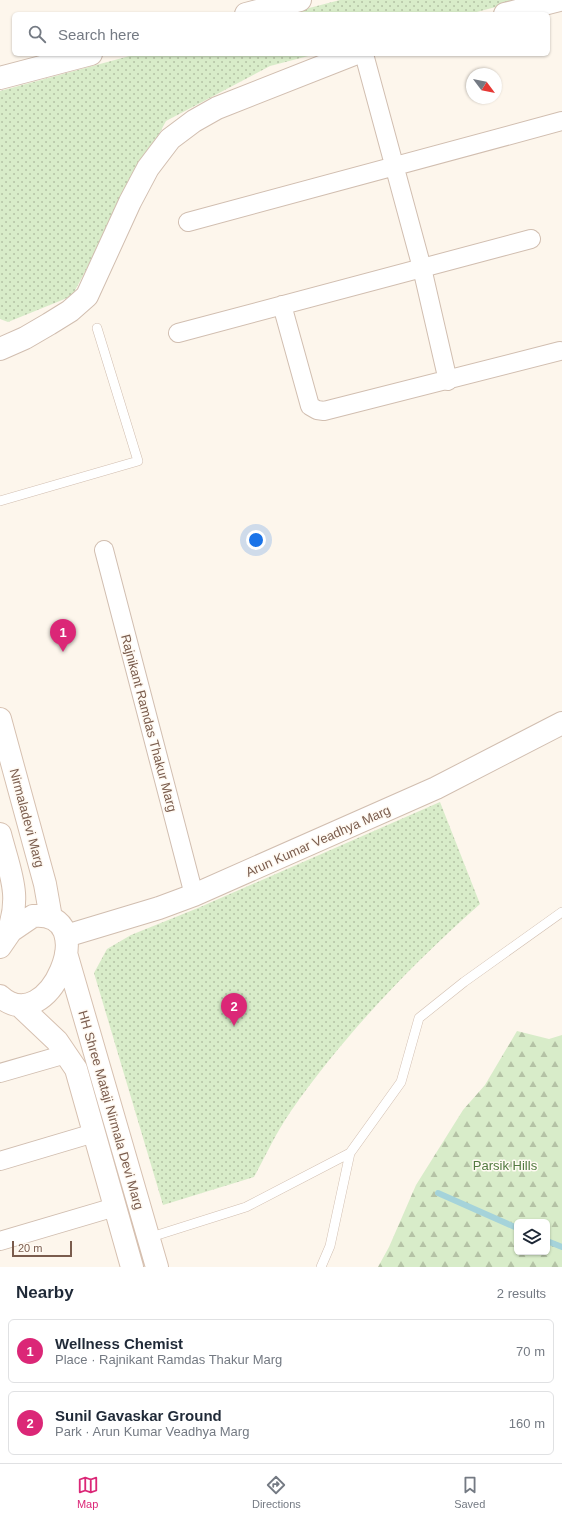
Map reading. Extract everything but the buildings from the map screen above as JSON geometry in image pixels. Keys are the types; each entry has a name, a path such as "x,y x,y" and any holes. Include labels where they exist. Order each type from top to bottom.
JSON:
{"street":[{"path":"254,12 300,0"},
{"path":"513,12 560,0"},
{"path":"0,78 83,56"},
{"path":"1,348 25,338 49,324 70,311 87,296 130,202 148,168 170,139 194,121 217,108 349,56"},
{"path":"365,56 422,268 448,381"},
{"path":"188,222 394,168 562,121"},
{"path":"178,333 531,239"},
{"path":"282,305 310,406 317,410 324,411 448,381 560,350"},
{"name":"Rajnikant Ramdas Thakur Marg","path":"104,550 194,895"},
{"name":"Nirmaladevi Marg","path":"0,719 44,884 51,918"},
{"name":"Arun Kumar Veadhya Marg","path":"66,944 194,895 436,788 562,724"},
{"path":"0,834 16,892 12,922 3,943"},
{"path":"3,943 18,925 33,916 51,918 60,926 66,944 58,978 48,991 34,1002 26,1006 8,1003"},
{"name":"HH Shree Mataji Nirmala Devi Marg","path":"66,944 157,1267"},
{"name":"HH Shree Mataji Nirmala Devi Marg","path":"8,1003 57,1041 76,1069 132,1267"},
{"path":"0,1073 66,1054"},
{"path":"0,1161 94,1133"},
{"path":"0,1240 115,1207"}],"lane":[{"path":"0,501 138,461 97,328"},
{"path":"321,1267 330,1246 350,1153 401,1082 419,1018 464,982 562,912"},
{"path":"148,1238 246,1207 350,1153"}],"green space":[{"path":"340,0 522,0 477,12 294,12"},
{"path":"130,56 308,56 270,66 166,121 72,296 8,322 0,319 0,91"},
{"path":"440,802 480,904 404,976 333,1055 291,1111 276,1135 254,1177 163,1205 94,973 107,949 131,935 198,908"},
{"name":"Parsik Hills","path":"517,1031 549,1039 562,1035 562,1267 378,1267 389,1247 416,1185 463,1110 485,1085"}],"waterway":[{"path":"438,1193 514,1227"},
{"path":"550,1242 562,1247"}],"place":[{"name":"Wellness Chemist","path":"63,652"},
{"name":"Sunil Gavaskar Ground","path":"234,1026"}]}
